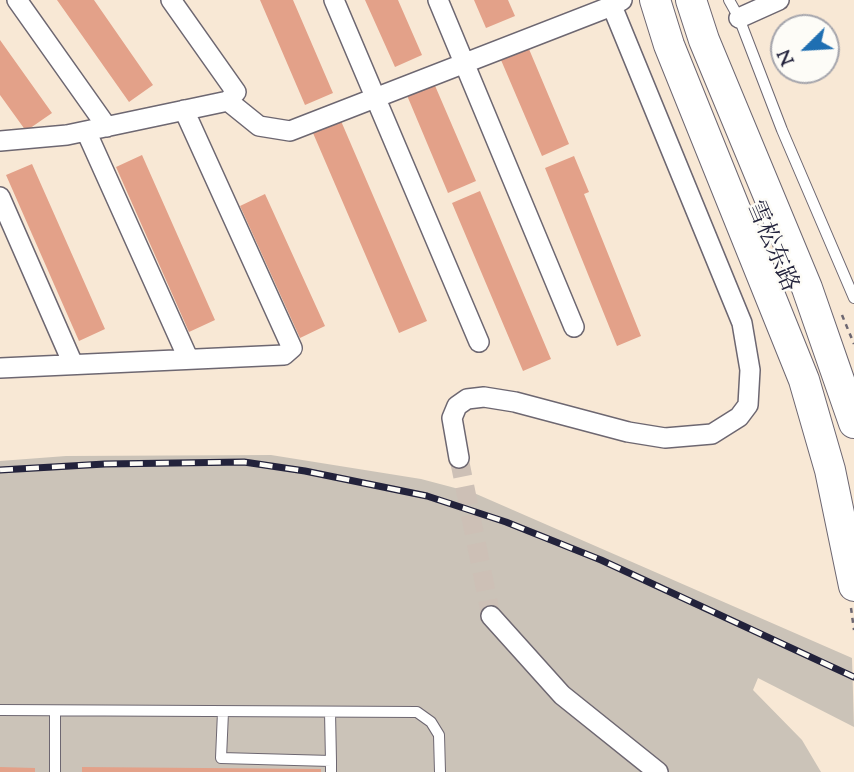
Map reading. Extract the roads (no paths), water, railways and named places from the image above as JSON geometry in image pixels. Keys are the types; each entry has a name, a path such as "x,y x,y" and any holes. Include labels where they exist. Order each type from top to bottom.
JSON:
{"main road":[{"path":"655,0 669,45 804,380 830,470 854,586"},
{"name":"雪松东路","path":"664,0 796,310 828,406 854,502"},
{"name":"雪松东路","path":"691,0 704,40 824,332 854,423"},
{"path":"702,0 715,20 854,363"}],"street":[{"path":"17,0 107,127"},
{"path":"0,141 86,131 228,101 236,92 171,0"},
{"path":"334,0 479,342"},
{"path":"438,0 574,327"},
{"path":"739,18 779,0"},
{"path":"228,101 259,126 290,131 617,3 742,323 750,370 748,405 732,423 712,434 665,438 628,432 515,402 484,397 467,399 457,406 452,418 459,458"},
{"path":"0,368 284,355 292,348 184,110"},
{"path":"86,131 188,358"},
{"path":"0,197 74,364"},
{"path":"491,616 562,695 658,772"}],"lane":[{"path":"729,0 739,18 782,130 854,298"},
{"path":"0,710 417,712 431,722 439,736 440,772"},
{"path":"55,711 55,772"},
{"path":"223,712 222,758 331,766 330,712"}],"tunnel":[{"path":"459,458 491,616"}],"railway":[{"path":"0,470 105,464 244,462 305,471 427,496 506,522 601,560 854,677"}]}
